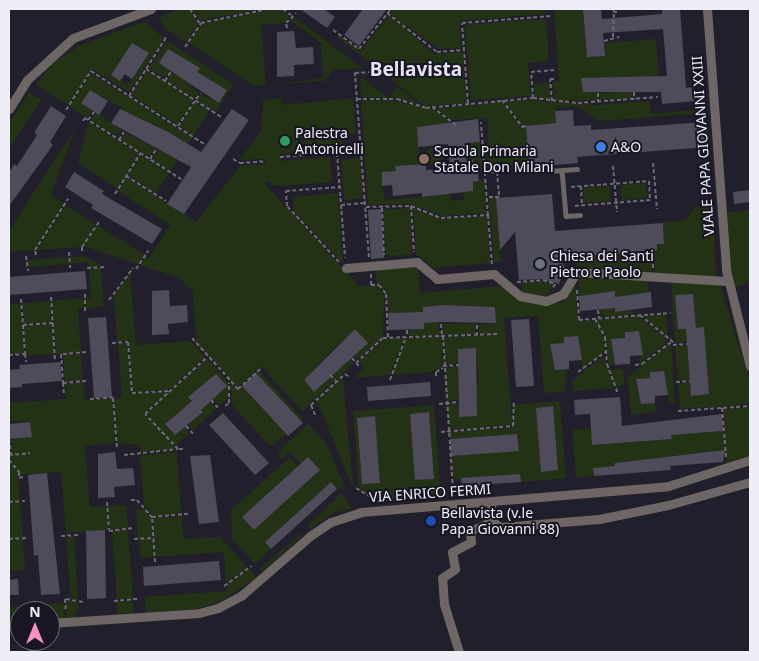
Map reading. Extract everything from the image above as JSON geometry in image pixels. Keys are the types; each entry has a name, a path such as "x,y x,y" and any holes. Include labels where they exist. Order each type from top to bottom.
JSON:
{"street":[{"path":"9,109 27,80 73,38 151,9"},
{"name":"VIALE PAPA GIOVANNI XXIII","path":"707,9 727,281 750,366"},
{"path":"346,268 415,262 438,279 493,275 520,296 546,301 563,294 575,274 632,275 727,281"},
{"name":"VIA ENRICO FERMI","path":"60,622 199,613 218,608 242,596 310,536 331,522 377,509 491,502 668,486 727,469 750,460"},
{"path":"492,521 500,526 599,519 668,505 750,482"},
{"path":"491,502 492,521"},
{"path":"459,652 444,604 442,578 454,569 452,552 472,542 470,531 492,521"}],"lane":[{"path":"550,171 577,169"},
{"path":"562,170 566,216 580,215"}],"path":[{"path":"190,9 200,24"},
{"path":"185,47 200,24 268,9"},
{"path":"283,9 292,16"},
{"path":"334,30 360,50 391,9"},
{"path":"613,37 615,11"},
{"path":"287,28 292,16 296,13"},
{"path":"388,13 437,52 464,50"},
{"path":"468,103 462,23 551,16"},
{"path":"129,96 168,36"},
{"path":"604,40 619,37"},
{"path":"146,69 221,117"},
{"path":"165,81 172,70"},
{"path":"533,98 531,72 555,70"},
{"path":"66,110 91,71 204,144"},
{"path":"374,72 355,73 372,284 379,285 386,294 388,338"},
{"path":"552,101 550,79 556,78"},
{"path":"634,92 634,99"},
{"path":"177,127 200,93"},
{"path":"598,93 598,102"},
{"path":"357,99 397,99 432,107 533,98 552,101 598,102 658,97"},
{"path":"502,100 522,126 526,126"},
{"path":"432,107 456,125"},
{"path":"88,120 94,112"},
{"path":"83,121 85,118 181,179"},
{"path":"481,122 493,275"},
{"path":"119,140 124,132"},
{"path":"150,159 157,148"},
{"path":"280,158 361,152"},
{"path":"337,153 346,268"},
{"path":"114,194 141,154"},
{"path":"233,159 240,164 266,161"},
{"path":"654,163 657,209"},
{"path":"613,166 617,212"},
{"path":"485,173 497,172 499,196 487,197"},
{"path":"126,176 166,202"},
{"path":"564,187 649,181 650,200 565,207"},
{"path":"340,186 286,191 288,206 346,268"},
{"path":"581,186 582,206"},
{"path":"36,255 36,250 68,199"},
{"path":"341,205 365,203"},
{"path":"366,207 411,206 441,218 488,215"},
{"path":"411,206 415,262"},
{"path":"382,208 385,265"},
{"path":"82,251 82,246 100,220"},
{"path":"653,250 653,276"},
{"path":"109,300 148,251"},
{"path":"69,252 70,268"},
{"path":"630,252 632,275"},
{"path":"26,256 28,271"},
{"path":"87,268 106,267"},
{"path":"575,274 579,320 671,313"},
{"path":"505,283 543,280 555,284 546,301"},
{"path":"85,294 85,313"},
{"path":"50,297 55,360"},
{"path":"21,299 26,362"},
{"path":"598,310 599,318"},
{"path":"634,310 635,316"},
{"path":"640,315 672,343 687,344"},
{"path":"595,319 605,337 606,352 616,392"},
{"path":"23,325 53,323"},
{"path":"441,324 453,491"},
{"path":"477,325 477,335"},
{"path":"356,363 384,338 388,330"},
{"path":"390,380 407,337 407,330"},
{"path":"384,338 497,334"},
{"path":"192,338 229,382 238,389 260,369"},
{"path":"112,343 128,342 132,393 170,390"},
{"path":"635,365 642,364 672,343"},
{"path":"55,355 86,352"},
{"path":"578,372 606,352"},
{"path":"9,355 25,354"},
{"path":"61,354 64,394"},
{"path":"178,450 145,414 207,357"},
{"path":"352,358 359,366"},
{"path":"436,376 436,372 443,367 459,364"},
{"path":"315,415 311,405 336,381 345,374 348,376"},
{"path":"330,375 336,381"},
{"path":"676,382 690,380"},
{"path":"63,383 88,381"},
{"path":"225,406 229,402 229,382"},
{"path":"90,399 115,397 117,448"},
{"path":"211,400 220,410"},
{"path":"441,432 513,426 514,400"},
{"path":"438,404 458,402"},
{"path":"678,411 750,406"},
{"path":"722,408 727,469"},
{"path":"186,426 194,435"},
{"path":"10,439 10,455 30,453"},
{"path":"124,455 183,449"},
{"path":"9,460 19,472 19,478 23,477"},
{"path":"356,488 377,502 377,509"},
{"path":"131,500 137,500 152,517 155,562"},
{"path":"9,502 25,501"},
{"path":"107,502 109,531 133,528"},
{"path":"152,517 188,514"},
{"path":"61,536 78,535"},
{"path":"9,540 28,538"},
{"path":"134,539 154,538"},
{"path":"224,586 252,566"},
{"path":"67,622 65,599 83,602"},
{"path":"114,600 139,599"}],"green space":[{"path":"180,9 189,9 198,24 186,42 164,28 160,16"},
{"path":"192,9 261,9 200,21"},
{"path":"281,9 289,15 284,23 261,25 266,85 254,86 189,43 201,24"},
{"path":"394,9 545,9 545,14 460,21 461,48 439,49 390,14"},
{"path":"554,9 583,9 587,57 605,56 604,43 656,39 659,77 582,78 583,92 596,91 597,101 554,100 553,82 559,81"},
{"path":"389,15 435,54 463,52 466,103 425,106 337,37 339,35 361,51"},
{"path":"293,16 362,68 333,70 325,81 277,84 323,78 321,43 293,22 288,22"},
{"path":"546,19 549,61 528,63 531,96 471,100 465,25"},
{"path":"144,22 164,38 129,92 92,69 68,105 36,85 52,64 80,45","holes":["132,43 148,53 128,85 111,75"]},
{"path":"167,41 234,84 216,112 197,100 201,94 219,103 227,90 197,72 199,68 183,58 164,78 149,68"},
{"path":"147,70 193,100 177,125 131,95"},
{"path":"173,71 190,81 188,85 198,92 194,98 167,80"},
{"path":"91,73 192,138 188,144 121,110 122,108 90,90 81,103 92,111 87,118 70,106"},
{"path":"360,76 389,98 361,97"},
{"path":"549,82 550,99 535,97 534,84"},
{"path":"397,87 412,98 419,104 390,96"},
{"path":"29,92 41,100 9,149 9,123"},
{"path":"632,92 633,98 600,100 599,93"},
{"path":"281,98 282,105 353,98 356,134 342,135 343,150 305,153 304,138 300,138 301,149 296,152 280,154 281,161 330,157 332,182 282,186 271,185 270,181 264,183 359,286 378,286 384,295 383,337 357,360 353,356 355,329 304,380 314,392 350,359 354,363 302,411 261,366 238,387 193,341 196,340 193,292 180,278 140,265 146,256 149,258 170,225 118,191 126,177 196,222 240,166 266,164 265,159 239,160 261,132 263,100"},
{"path":"361,100 397,101 433,109 456,126 417,127 420,164 396,166 396,171 382,172 384,200 436,196 436,183 449,179 451,201 464,200 463,192 473,191 473,182 484,179 486,213 442,216 411,204 368,205"},
{"path":"531,100 596,105 650,101 651,114 705,109 706,113 598,121 578,106 555,108 556,123 523,126 505,102"},
{"path":"195,102 209,111 193,136 179,126"},
{"path":"502,102 521,127 526,127 529,165 487,168 488,118 452,120 436,109"},
{"path":"96,113 122,130 118,137 91,120"},
{"path":"89,122 139,154 117,188 78,163"},
{"path":"76,127 51,195 64,204 34,250 9,252 9,231"},
{"path":"126,133 155,147 149,157 121,140"},
{"path":"481,142 483,170 478,170 477,161 459,161 470,156 469,147 465,147 464,143"},
{"path":"434,147 440,150 443,156 440,162 434,165 428,162 425,156 428,150"},
{"path":"159,149 178,159 170,171 152,159"},
{"path":"141,155 169,173 156,193 128,175"},
{"path":"360,158 363,198 344,200 341,160"},
{"path":"646,183 647,198 621,200 620,185"},
{"path":"610,186 611,201 584,203 583,188"},
{"path":"338,193 343,264 294,211 293,197"},
{"path":"489,198 496,198 501,262 494,263"},
{"path":"66,205 96,224 81,247 37,250"},
{"path":"713,206 716,277 655,273 654,250 657,250 657,244 664,243 663,222 685,220 695,207"},
{"path":"410,208 412,255 386,256 383,210"},
{"path":"413,208 441,219 487,216 490,263 433,268 416,254"},
{"path":"750,210 750,281 733,289 725,213"},
{"path":"97,225 144,255 138,264 83,246"},
{"path":"652,251 652,273 633,272 631,252"},
{"path":"630,252 631,271 595,269 594,255"},
{"path":"592,255 593,269 577,268 576,256"},
{"path":"84,256 101,266 89,267 88,262 70,264 70,257"},
{"path":"68,257 69,264 28,267 28,260"},
{"path":"418,266 420,293 502,286 518,298 543,305 563,302 575,281 578,321 594,320 604,337 605,351 582,370 578,336 564,337 565,349 563,343 550,344 555,370 567,369 565,392 544,393 538,316 504,318 512,425 449,430 447,405 458,404 459,417 477,416 475,383 479,382 476,348 458,349 459,363 444,364 444,337 497,335 479,334 479,325 496,323 495,307 442,305 423,307 423,312 388,313 387,294 377,284 375,269"},
{"path":"101,268 104,307 86,308 86,298 91,298 89,269"},
{"path":"130,273 136,345 190,341 205,357 170,389 133,392 129,341 117,342 114,295"},
{"path":"579,276 648,281 649,292 615,297 614,291 579,296"},
{"path":"543,281 553,285 546,298 522,294 521,283"},
{"path":"671,282 720,285 750,382 750,404 680,409 678,383 690,382 691,395 709,394 704,328 696,328 693,294 675,295 678,329 686,329 687,342 675,343"},
{"path":"84,298 84,308 78,309 81,352 56,354 52,301"},
{"path":"50,301 51,322 24,324 22,303"},
{"path":"20,303 24,353 9,354 9,304"},
{"path":"615,307 615,312 633,311 633,314 601,317 600,309"},
{"path":"666,314 668,338 643,316"},
{"path":"639,316 668,341 640,364 639,355 643,354 639,331 625,332 625,344 623,338 611,339 615,365 608,365 606,337 596,320"},
{"path":"439,322 440,335 409,336 409,330 424,329 424,323"},
{"path":"475,323 475,334 444,335 443,324"},
{"path":"51,324 54,354 26,356 24,326"},
{"path":"442,337 442,367 432,372 391,375 407,338"},
{"path":"405,338 389,375 354,378 364,368 359,362 385,339"},
{"path":"127,343 131,394 168,392 144,414 177,449 140,452 139,445 118,443 114,399 122,397 118,344"},
{"path":"668,345 671,345 675,403 669,403 664,371 650,372 651,384 649,378 636,379 636,390 639,390 641,404 655,403 656,411 631,416 628,377"},
{"path":"675,346 687,346 690,379 678,380"},
{"path":"81,354 83,380 65,382 63,355"},
{"path":"603,356 614,388 573,391 572,381"},
{"path":"207,358 228,382 228,398 219,406 203,385 189,397 192,401 165,424 175,435 184,427 190,433 175,446 146,414"},
{"path":"459,366 458,400 447,401 444,368"},
{"path":"623,369 624,384 616,388 610,370"},
{"path":"259,371 303,419 300,421 256,373"},
{"path":"343,377 353,488 317,401"},
{"path":"83,382 85,400 112,399 115,443 85,446 90,507 107,506 108,530 66,533 61,472 20,475 9,458 12,455 11,439 31,437 30,422 9,421 9,403 66,399 65,384"},
{"path":"230,384 238,390 242,386 286,434 274,445 269,445 232,405"},
{"path":"208,400 217,408 193,430 188,425 203,412 199,408"},
{"path":"560,401 566,478 521,482 520,474 453,479 451,456 519,450 517,434 450,439 449,432 514,428 513,405","holes":["553,406 558,470 542,472 536,408"]},
{"path":"434,405 441,497 379,502 359,489 353,411","holes":["429,412 434,479 416,480 410,414","375,417 380,482 362,484 357,418"]},
{"path":"750,407 750,455 727,464 723,409"},
{"path":"308,424 326,443 344,485 338,490 331,482 265,542 271,549 255,564 232,539 231,510 290,457 298,466 242,517 254,530 320,470 308,457 301,464 289,452 282,459 279,456 279,451"},
{"path":"591,428 593,445 671,439 671,435 723,431 725,450 615,463 615,466 593,468 594,476 576,478 572,430"},
{"path":"177,452 181,513 154,516 144,505 140,455"},
{"path":"9,462 18,472 20,500 9,501"},
{"path":"342,493 352,508 334,513 309,529 309,524"},
{"path":"20,502 23,538 9,539 9,503"},
{"path":"126,505 128,528 110,529 108,506"},
{"path":"144,509 151,516 152,537 138,538 136,510"},
{"path":"182,516 183,539 220,537 248,568 226,581 224,552 156,557 153,518"},
{"path":"128,529 133,598 117,599 112,531"},
{"path":"302,533 303,535 262,572 259,569"},
{"path":"66,537 74,537 78,601 71,599"},
{"path":"153,538 154,557 140,558 139,539"},
{"path":"23,539 25,570 9,571 9,540"},
{"path":"249,569 257,577 220,602 195,609 146,613 145,597 227,591 226,583"},
{"path":"133,600 134,614 118,615 117,602"},
{"path":"71,601 79,603 79,610 76,611 76,618 67,619 66,603"},
{"path":"60,603 64,603 65,619 60,619"},
{"path":"9,607 10,607 10,623"}],"building":[{"path":"300,9 324,9 335,17 327,28"},
{"path":"363,9 387,9 359,46 344,35"},
{"path":"583,9 601,9 602,19 662,14 662,9 680,9 686,88 694,87 695,101 662,104 661,92 583,92 581,78 667,76 663,29 603,33 605,56 587,57"},
{"path":"294,31 296,48 313,47 314,64 294,65 294,76 277,77 277,32"},
{"path":"132,43 149,53 132,79 125,74 120,81 111,75"},
{"path":"168,49 200,68 197,72 227,90 219,103 159,63"},
{"path":"90,90 108,101 99,115 81,103"},
{"path":"51,106 66,116 50,142 53,145 9,206 9,173 14,164 17,166 37,135 34,133"},
{"path":"120,109 170,133 201,152 232,109 249,120 184,214 167,204 191,167 111,123"},
{"path":"573,110 574,126 591,125 591,130 706,122 708,147 577,157 578,163 529,167 526,126 556,123 555,111"},
{"path":"478,119 480,142 465,143 466,160 473,160 474,170 478,170 479,181 473,182 473,191 422,197 422,193 393,196 392,185 382,186 382,172 396,171 395,166 426,164 426,170 450,168 448,144 418,147 417,127"},
{"path":"74,172 104,191 102,194 162,229 152,244 91,208 93,205 65,187"},
{"path":"750,190 750,202 734,204 733,192"},
{"path":"552,194 555,231 663,223 664,244 657,244 657,250 559,258 565,267 559,284 543,279 519,280 515,232 500,250 496,198"},
{"path":"381,209 384,258 371,259 368,210"},
{"path":"85,271 87,289 9,295 9,277"},
{"path":"169,290 170,306 187,305 188,322 168,324 169,334 152,335 152,291"},
{"path":"615,291 615,297 651,292 652,307 615,312 615,308 580,311 579,296"},
{"path":"693,294 696,328 704,327 709,394 691,396 686,329 678,329 675,295"},
{"path":"442,305 495,307 496,323 424,323 424,329 389,330 388,313 423,312 423,307"},
{"path":"106,317 112,397 94,398 88,318"},
{"path":"529,319 534,386 516,387 511,320"},
{"path":"355,329 368,343 314,392 304,380"},
{"path":"639,331 643,355 630,356 630,364 615,365 611,339 625,338 625,332"},
{"path":"578,336 582,360 569,361 569,369 555,370 550,344 564,343 564,337"},
{"path":"476,348 477,416 459,417 458,349"},
{"path":"60,362 62,381 22,384 22,387 9,388 9,370 20,369 19,365"},
{"path":"664,371 668,395 655,396 655,403 641,404 636,379 650,378 650,372"},
{"path":"256,373 303,423 288,436 242,386"},
{"path":"216,374 227,386 201,410 203,412 175,435 165,424 192,401 188,397"},
{"path":"430,382 431,396 368,401 367,387"},
{"path":"620,397 622,426 722,414 723,431 671,435 672,439 592,445 590,414 575,415 574,400"},
{"path":"553,406 558,470 541,472 536,408"},
{"path":"429,412 434,479 415,480 410,414"},
{"path":"223,413 269,463 255,475 209,425"},
{"path":"375,416 380,483 362,484 357,418"},
{"path":"30,422 32,437 9,439 9,424"},
{"path":"517,434 519,451 451,456 450,439"},
{"path":"725,450 723,462 670,466 671,470 594,476 593,468 615,466 615,463"},
{"path":"115,452 117,469 133,468 135,485 114,487 115,497 98,498 98,454"},
{"path":"210,455 219,522 199,524 190,456"},
{"path":"308,457 320,470 254,530 242,517"},
{"path":"47,473 60,594 41,595 38,555 34,556 28,475"},
{"path":"520,474 521,482 462,486 461,478"},
{"path":"331,482 337,489 271,549 265,542"},
{"path":"105,530 106,598 87,599 86,531"},
{"path":"219,561 221,580 144,586 143,567"},
{"path":"18,579 19,595 9,595 9,580"}],"place":[{"name":"Palestra Antonicelli","path":"285,141"},
{"name":"A&O","path":"601,147"},
{"name":"Scuola Primaria Statale Don Milani","path":"424,159"},
{"name":"Chiesa dei Santi Pietro e Paolo","path":"540,264"},
{"name":"Bellavista (v.le Papa Giovanni 88)","path":"431,521"}],"district":[{"name":"Bellavista","path":"416,70"}]}
